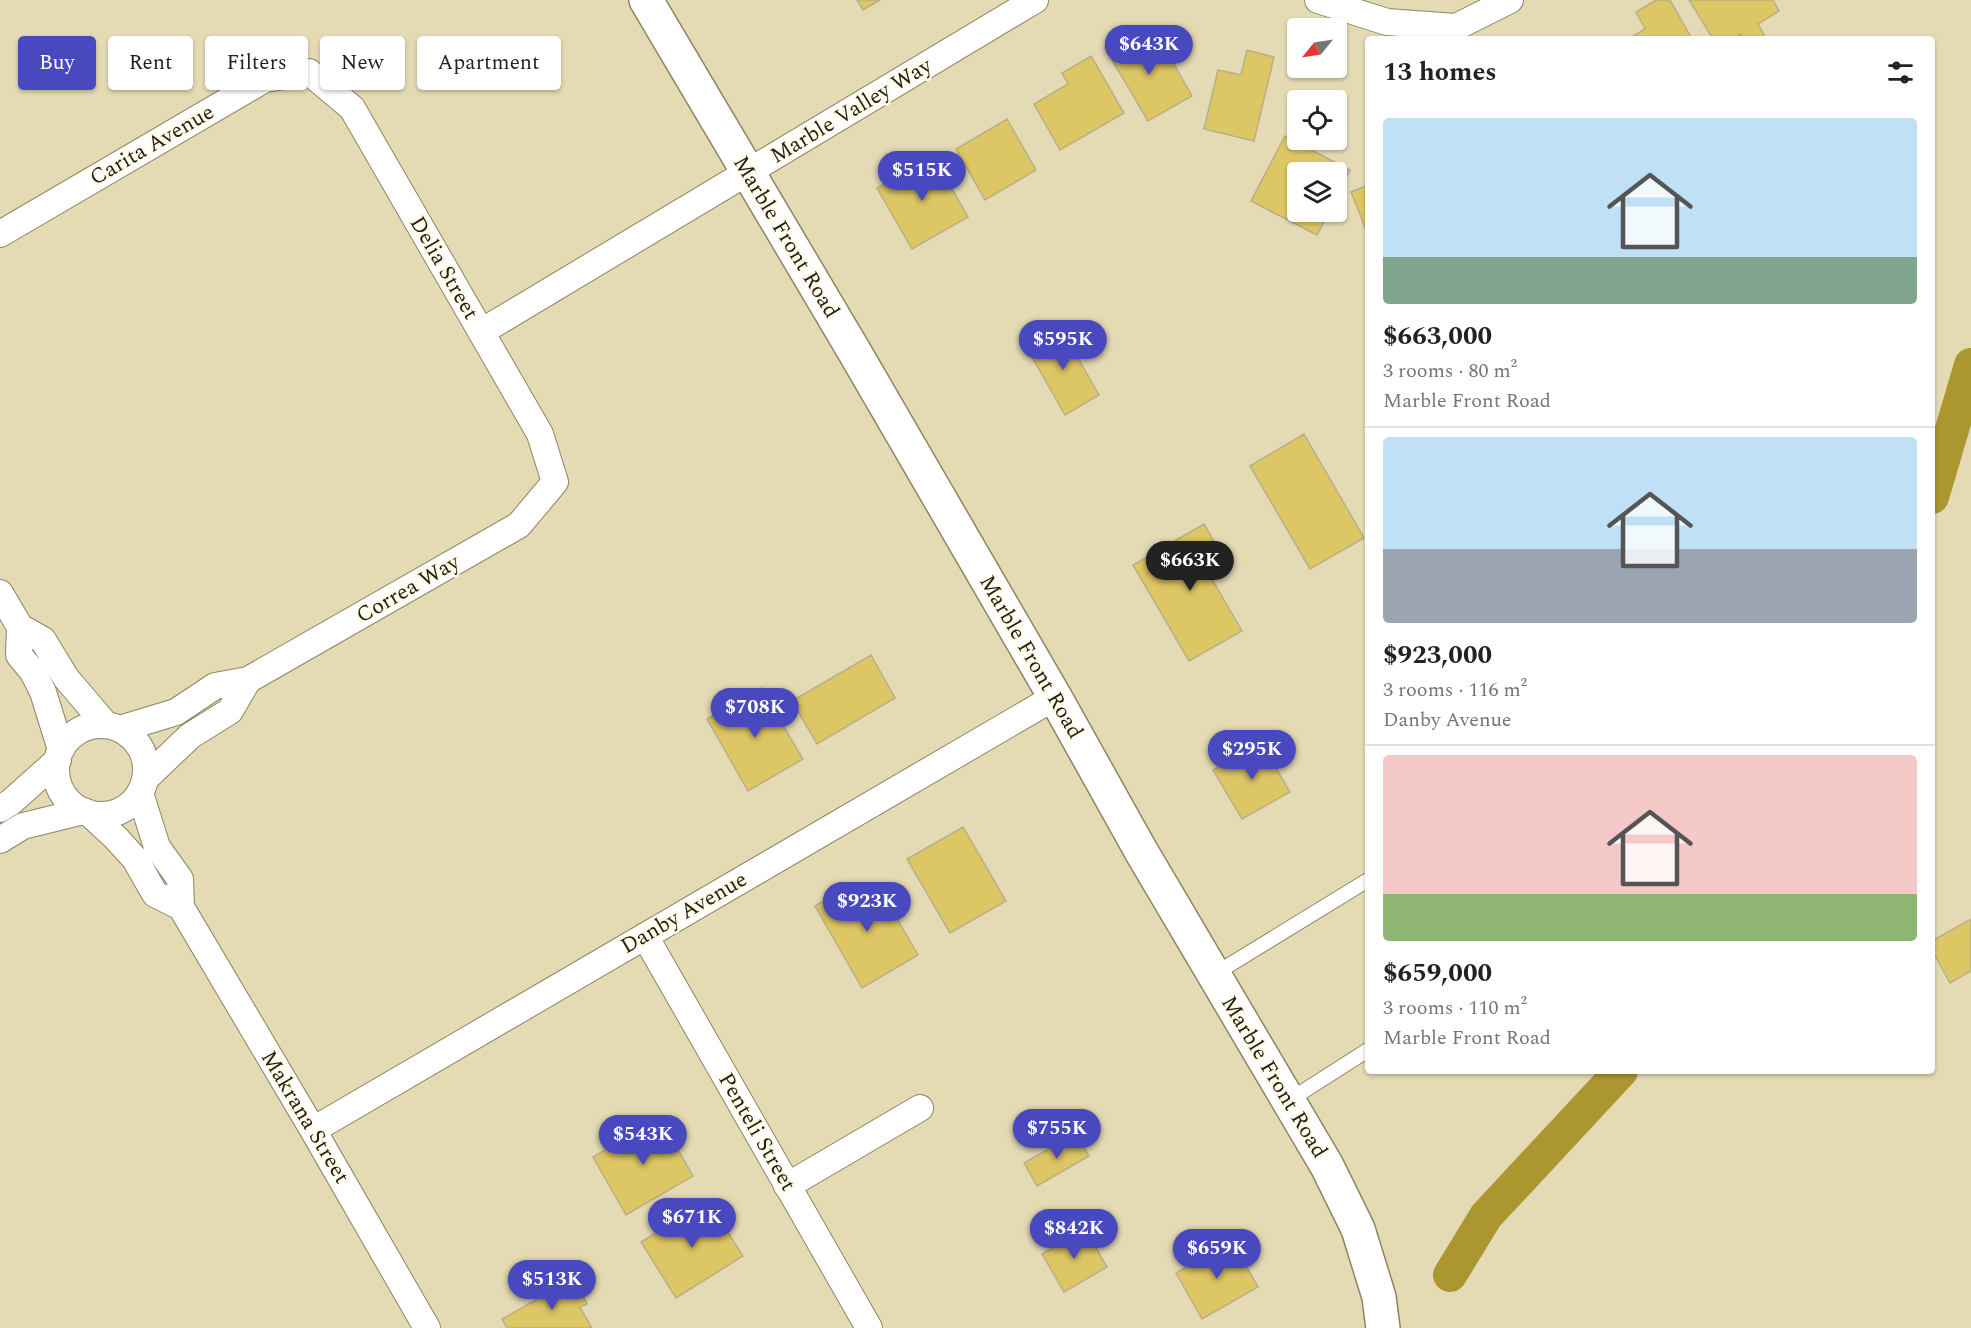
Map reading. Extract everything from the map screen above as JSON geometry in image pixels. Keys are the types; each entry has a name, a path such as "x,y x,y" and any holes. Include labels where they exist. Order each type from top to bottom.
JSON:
{"street":[{"name":"Marble Front Road","path":"646,0 854,351 1055,697 1135,841 1327,1166 1358,1229 1378,1297 1383,1328"},
{"name":"Marble Valley Way","path":"481,332 1035,0"},
{"path":"1318,0 1387,22 1456,27 1510,0"},
{"name":"Carita Avenue","path":"0,234 266,79 309,72"},
{"name":"Delia Street","path":"309,72 352,108 540,434 555,482"},
{"name":"Correa Way","path":"113,727 176,712 215,686 248,680 519,525 555,482"},
{"path":"0,593 20,627 44,640 66,678 113,727 133,737 141,749 146,764 143,785"},
{"path":"20,627 19,655 33,672 43,692 60,755"},
{"path":"113,727 91,726 78,731 66,741 60,755 56,768 58,783 65,796 75,807 86,812 104,815 118,812 131,804 143,785 190,736 230,711 248,680"},
{"name":"Danby Avenue","path":"313,1130 1055,697"},
{"path":"0,809 11,802 60,755"},
{"name":"Makrana Street","path":"143,785 157,847 180,879 181,907 427,1328"},
{"path":"0,840 23,826 86,812"},
{"path":"86,812 116,838 135,860 155,894 181,907"},
{"name":"Penteli Street","path":"645,936 869,1328"},
{"path":"787,1186 920,1108"}],"lane":[{"path":"1213,975 1365,882"},
{"path":"1288,1101 1365,1052"}],"building":[{"path":"857,0 880,0 863,10"},
{"path":"1656,0 1670,0 1690,36 1633,36 1645,29 1636,12"},
{"path":"1689,0 1773,0 1779,11 1758,24 1765,36 1741,36 1740,34 1737,36 1711,36"},
{"path":"1132,32 1146,55 1163,45 1192,96 1148,121 1105,48"},
{"path":"1247,50 1274,57 1254,141 1204,129 1218,70 1241,75"},
{"path":"1091,56 1124,113 1060,150 1034,104 1068,84 1062,73"},
{"path":"1007,119 1036,170 985,200 956,149"},
{"path":"1285,136 1287,137 1287,150 1312,150 1335,162 1287,162 1287,220 1251,201"},
{"path":"933,156 968,217 912,249 877,188"},
{"path":"1365,186 1365,227 1351,192"},
{"path":"1292,222 1324,222 1317,235"},
{"path":"1061,328 1099,395 1065,415 1027,348"},
{"path":"1304,434 1364,538 1310,569 1250,466"},
{"path":"1204,524 1226,562 1208,572 1242,631 1189,661 1133,565"},
{"path":"871,655 895,698 817,744 792,701"},
{"path":"761,688 803,759 748,791 707,719"},
{"path":"1261,742 1290,792 1242,819 1213,770"},
{"path":"963,827 1006,901 950,933 907,859"},
{"path":"877,884 918,955 862,988 815,906 849,886 856,897"},
{"path":"1971,919 1971,971 1950,983 1935,956 1935,939"},
{"path":"660,1118 693,1176 626,1215 593,1157"},
{"path":"1076,1133 1089,1156 1037,1186 1024,1163"},
{"path":"708,1201 743,1256 676,1298 641,1242"},
{"path":"1085,1229 1107,1267 1064,1292 1042,1254"},
{"path":"1232,1241 1258,1287 1202,1319 1176,1273"},
{"path":"573,1279 587,1304 580,1307 592,1328 507,1328 502,1319"}],"waterway":[{"path":"1935,487 1971,365"},
{"path":"1450,1275 1486,1216 1618,1074"}]}
